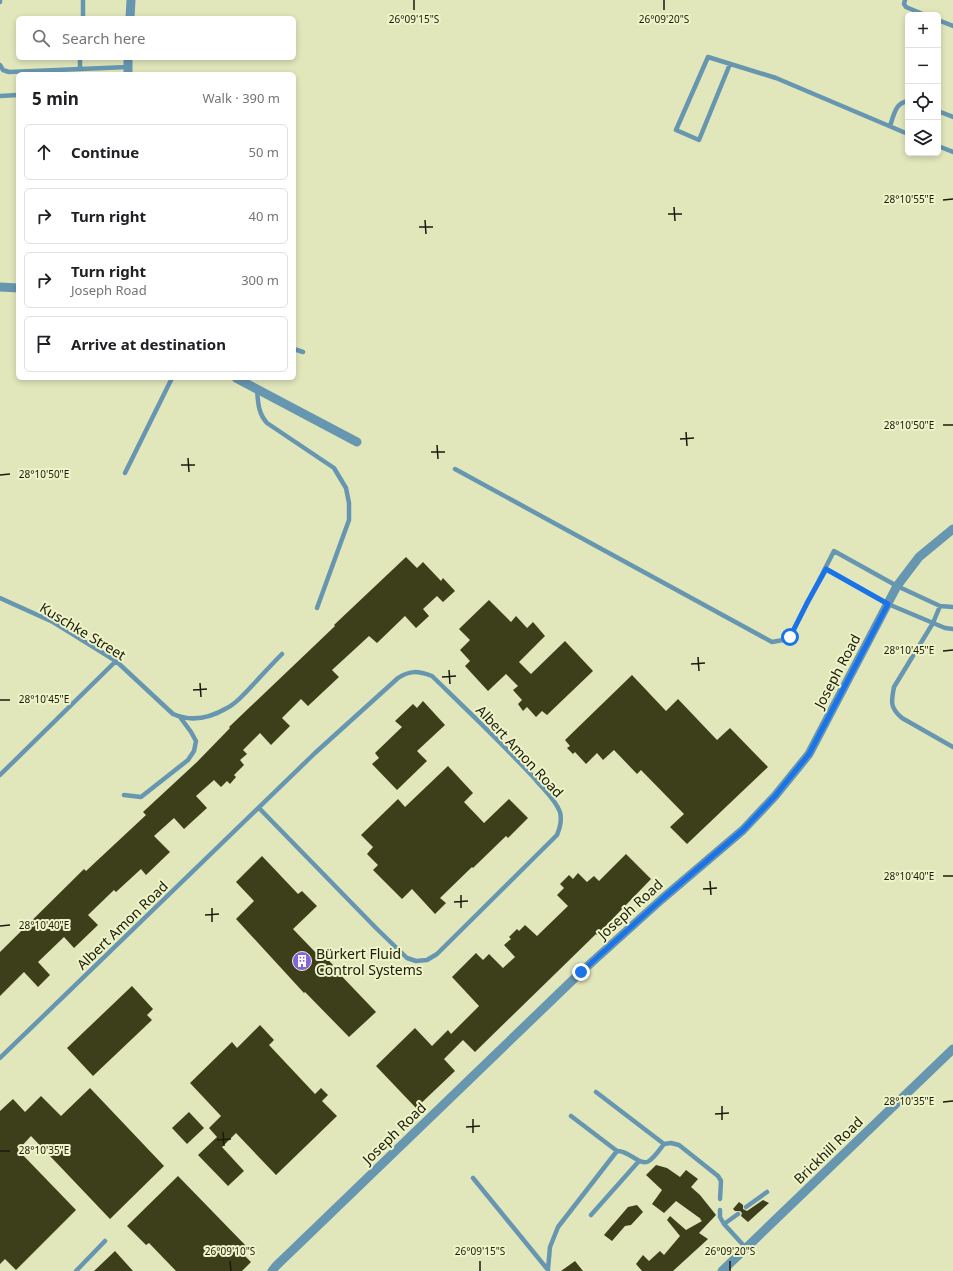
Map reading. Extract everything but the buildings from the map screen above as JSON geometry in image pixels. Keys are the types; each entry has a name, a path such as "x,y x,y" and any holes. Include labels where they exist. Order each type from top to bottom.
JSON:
{"street":[{"path":"130,16 132,0"},
{"path":"0,287 16,288"},
{"path":"240,380 357,442"},
{"name":"Joseph Road","path":"272,1271 581,972 662,899 743,830 775,796 809,754 897,586 919,557 953,529"},
{"name":"Brickhill Road","path":"722,1271 953,1049"}],"lane":[{"path":"82,16 84,0"},
{"path":"905,0 906,7 918,12"},
{"path":"941,21 953,26"},
{"path":"730,64 699,140 676,130 708,57 776,78 905,133"},
{"path":"80,60 80,69"},
{"path":"0,66 3,70 9,72 128,66"},
{"path":"0,96 16,95"},
{"path":"890,126 898,106 905,102"},
{"path":"941,112 953,117"},
{"path":"941,147 953,152"},
{"path":"296,350 303,352"},
{"path":"125,473 171,380"},
{"path":"257,389 259,411 263,419 334,468 346,488 350,503 349,520 317,608"},
{"path":"455,469 772,642 790,637 834,551 897,586 940,606 953,607"},
{"path":"826,569 888,604 953,630"},
{"name":"Kuschke Street","path":"0,598 53,622 116,661 173,714 180,717 192,732 196,741 194,751 188,760 141,797 124,795"},
{"path":"940,606 933,623 894,687 891,698 892,706 895,712 902,718 953,747"},
{"path":"180,717 195,719 227,708 238,700 282,654"},
{"path":"0,775 116,661"},
{"name":"Albert Amon Road","path":"0,1058 315,753 398,678 406,673 423,672 432,676 480,722 524,767 554,801 560,812 561,825 557,835 437,954 427,960 416,961 407,958 376,928 259,808"},
{"path":"596,1092 664,1144 672,1143 679,1145 718,1176 721,1181 720,1199"},
{"path":"571,1116 617,1152 622,1151 642,1163 651,1161 664,1144"},
{"path":"549,1270 550,1247 558,1227 617,1152"},
{"path":"591,1215 639,1161"},
{"path":"473,1178 549,1270"},
{"path":"746,1207 767,1192"},
{"path":"720,1210 720,1217 724,1224 746,1248"},
{"path":"724,1224 738,1214"},
{"path":"76,1271 105,1241"}],"place":[{"name":"Bürkert Fluid Control Systems","path":"302,961"}],"route":[{"path":"581,972 662,899 743,830 775,796 809,754 888,604 826,569 790,637"}]}
